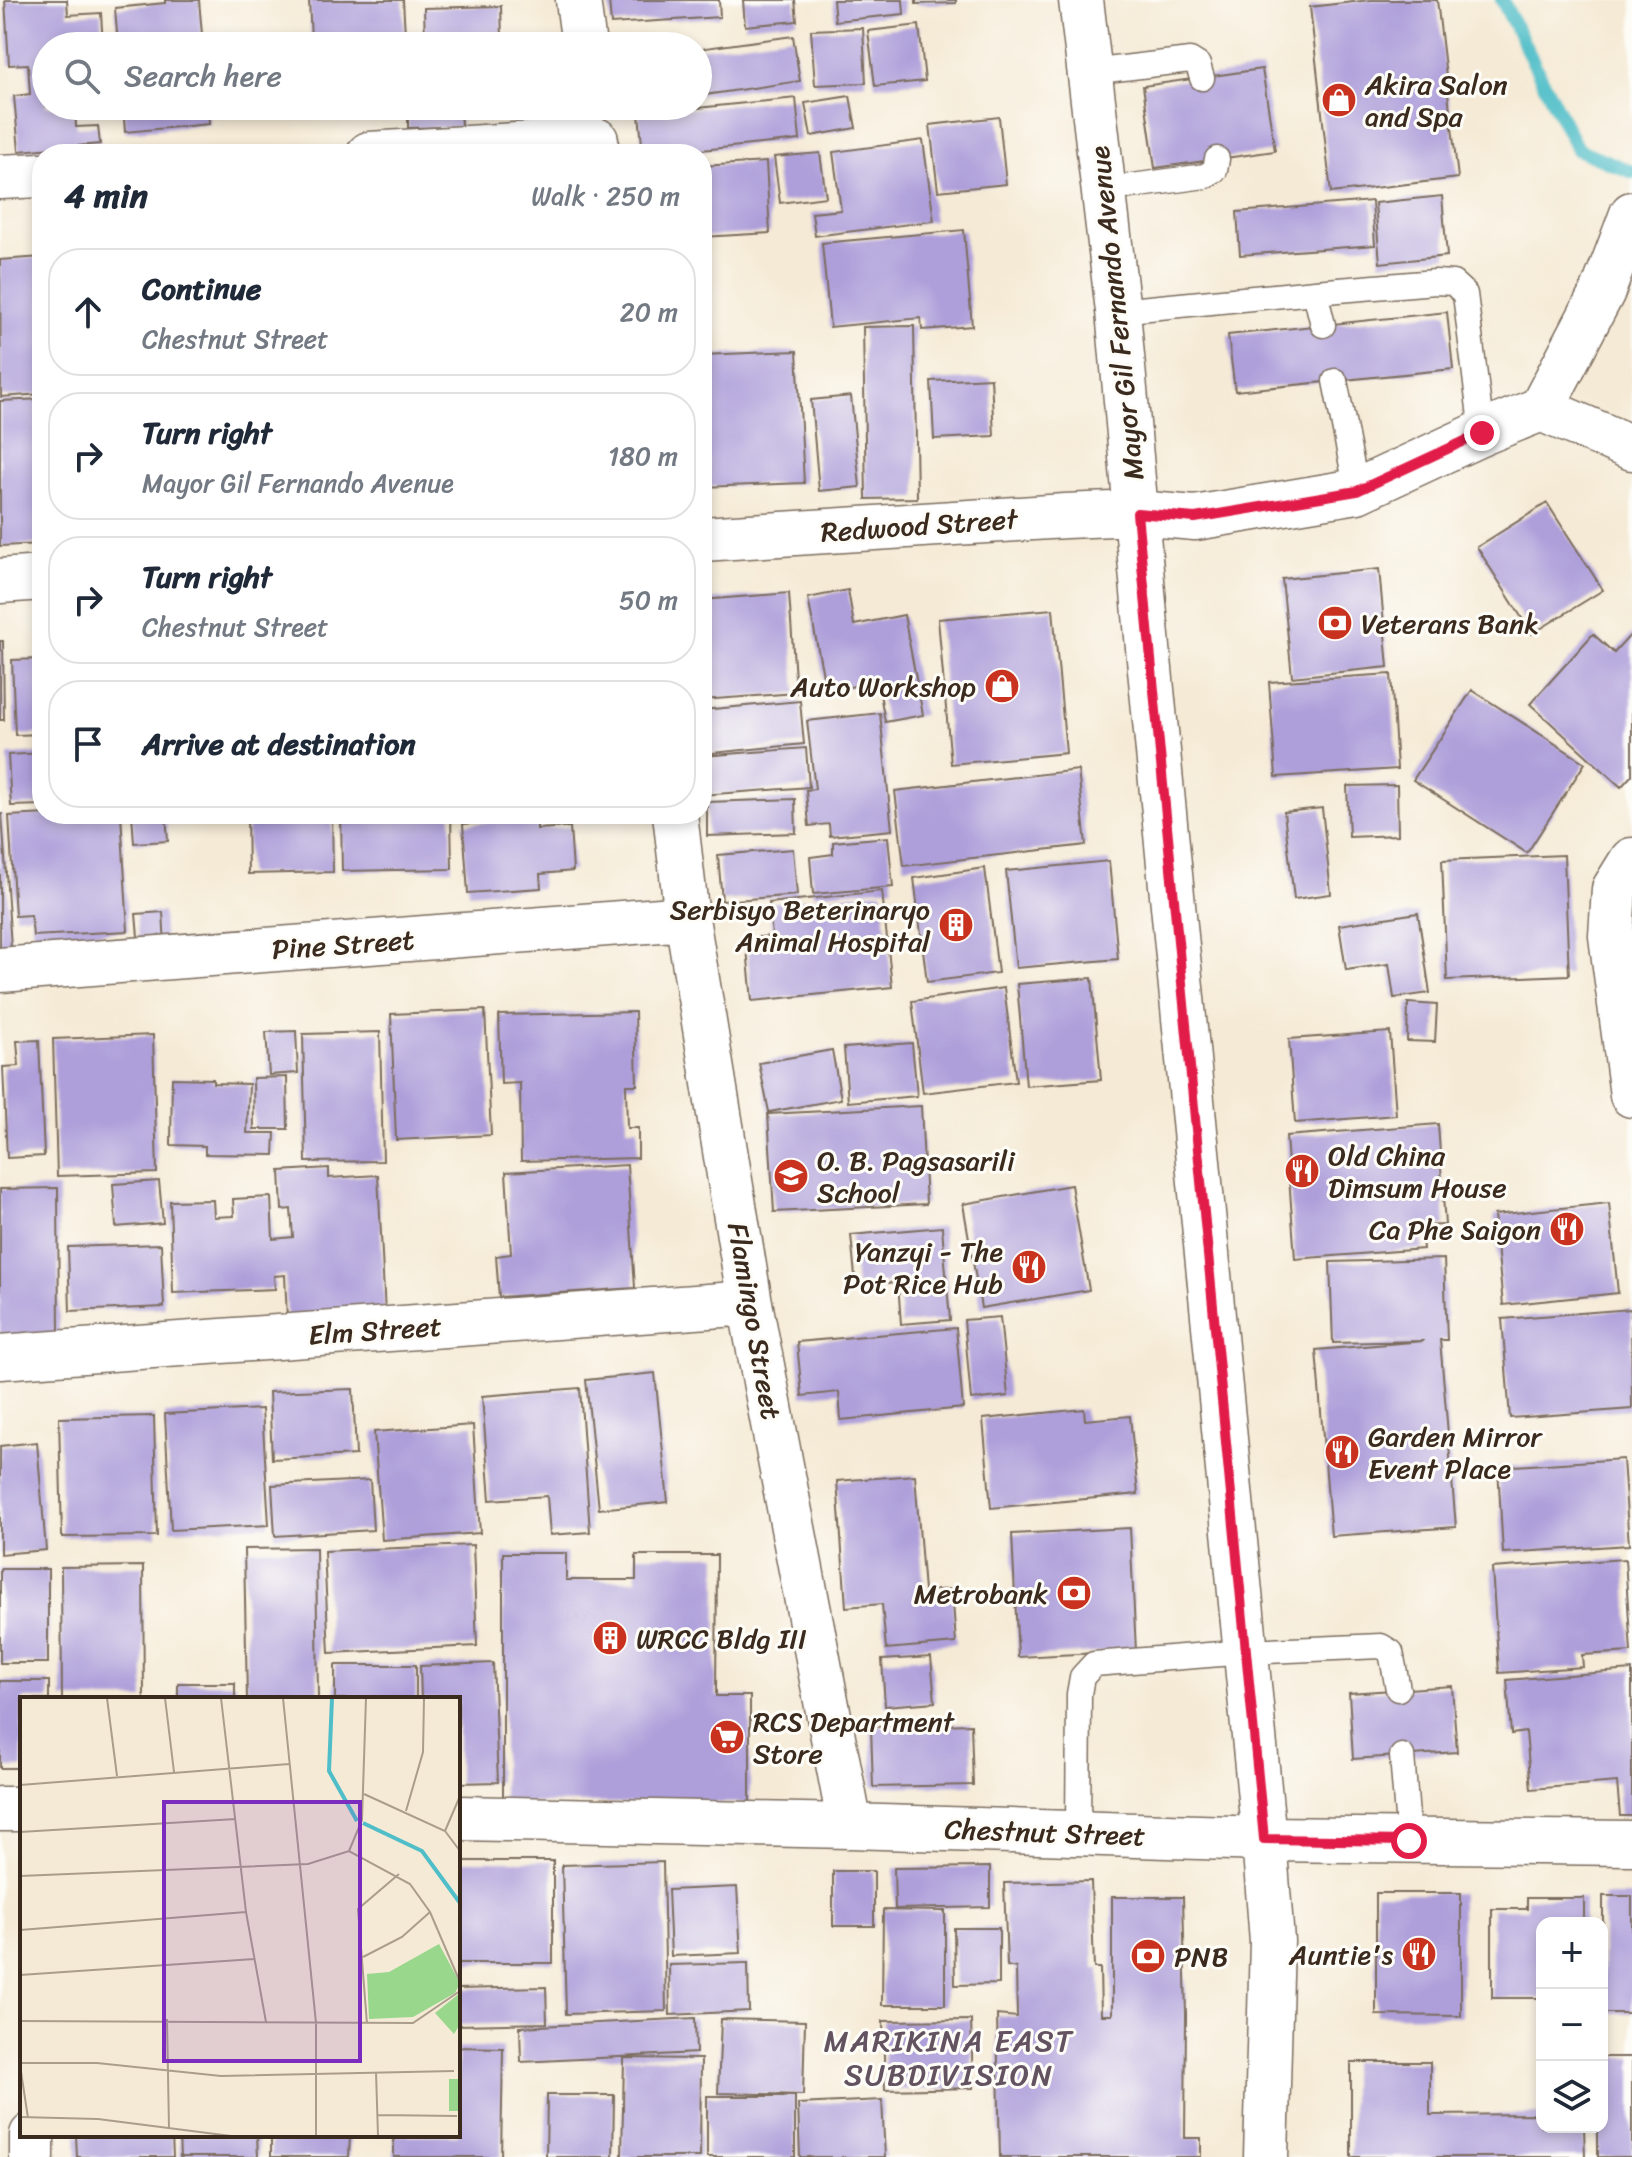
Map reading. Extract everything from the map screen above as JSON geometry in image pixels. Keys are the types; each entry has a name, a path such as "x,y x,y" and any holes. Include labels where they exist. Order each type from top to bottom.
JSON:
{"street":[{"path":"578,0 582,32"},
{"name":"Mayor Gil Fernando Avenue","path":"1081,0 1118,311 1264,1839 1272,1941 1266,2157"},
{"path":"477,144 595,133"},
{"path":"0,177 32,175"},
{"path":"1137,513 1195,518 1357,491 1541,409 1603,291 1632,214"},
{"path":"1541,409 1632,448"},
{"name":"Redwood Street","path":"712,538 1137,513"},
{"path":"0,581 32,579"},
{"name":"Flamingo Street","path":"676,824 687,918 750,1303 850,1826"},
{"path":"1632,860 1614,889 1611,936 1632,1095"},
{"name":"Pine Street","path":"0,970 687,918"},
{"name":"Elm Street","path":"0,1357 750,1303"},
{"name":"Chestnut Street","path":"460,1818 1264,1839 1632,1843"}],"lane":[{"path":"1090,72 1190,60 1198,65 1202,78"},
{"path":"1103,190 1205,176 1215,170 1217,159"},
{"path":"1118,311 1315,292 1453,283 1465,294 1482,433"},
{"path":"1315,292 1323,325"},
{"path":"1335,381 1357,491"},
{"path":"1078,1833 1079,1694 1082,1677 1094,1664 1246,1652 1381,1646 1391,1652 1398,1689"},
{"path":"1402,1756 1409,1841"}],"building":[{"path":"5,0 67,0 68,15 101,13 102,32 32,32 32,120 76,120 76,127 98,126 100,144 32,144 32,150 19,151 14,96 30,94 28,64 9,65"},
{"path":"165,0 199,0 202,32 117,32 115,8 165,3"},
{"path":"309,0 403,0 405,32 311,32"},
{"path":"609,0 719,0 720,17 611,24"},
{"path":"743,0 795,0 797,21 745,26"},
{"path":"833,0 903,0 904,14 835,21"},
{"path":"916,0 956,0 956,3 916,4"},
{"path":"1370,0 1437,0 1458,178 1331,193 1310,7"},
{"path":"501,6 502,32 425,32 424,8"},
{"path":"919,25 925,81 875,86 868,31"},
{"path":"863,28 866,83 815,85 811,30"},
{"path":"793,36 800,81 712,94 712,47"},
{"path":"1262,69 1275,151 1155,168 1143,86"},
{"path":"850,96 856,128 811,136 805,103"},
{"path":"796,98 800,140 712,149 712,144 642,144 640,120 712,120 712,107"},
{"path":"999,117 1006,184 938,191 930,125"},
{"path":"124,120 209,120 209,124 125,132"},
{"path":"408,120 461,120 461,127 408,128"},
{"path":"923,140 934,221 815,236 812,213 841,210 833,152"},
{"path":"820,153 826,197 780,203 774,157"},
{"path":"766,162 770,233 712,236 712,165"},
{"path":"1442,196 1447,256 1380,263 1375,203"},
{"path":"1372,201 1375,245 1240,255 1237,212"},
{"path":"964,230 972,326 922,330 921,318 830,327 822,243"},
{"path":"32,258 32,395 1,397 0,260"},
{"path":"1447,312 1453,369 1235,391 1228,335"},
{"path":"914,326 917,498 866,499 863,327"},
{"path":"797,351 804,483 712,487 712,355"},
{"path":"991,378 994,436 934,439 931,381"},
{"path":"851,396 860,487 819,491 811,400"},
{"path":"32,399 32,544 0,546 0,401"},
{"path":"1547,503 1603,590 1532,634 1477,547"},
{"name":"Veterans Bank","path":"1379,569 1388,667 1292,677 1282,579"},
{"path":"848,590 854,625 904,615 923,715 885,722 878,682 826,691 808,598"},
{"path":"789,593 796,693 712,699 712,599"},
{"name":"Auto Workshop","path":"1053,609 1066,753 951,764 938,619"},
{"path":"1632,633 1632,775 1621,787 1530,704 1593,634 1614,653"},
{"path":"0,641 3,641 4,720 0,720"},
{"path":"32,659 32,734 15,735 12,660"},
{"path":"1391,674 1397,769 1276,777 1269,682"},
{"path":"1472,690 1585,763 1527,853 1413,780"},
{"path":"800,701 804,744 712,753 712,709"},
{"path":"880,713 892,830 830,836 829,824 809,826 806,790 815,789 807,721"},
{"path":"806,748 809,787 712,794 712,755"},
{"path":"32,754 32,805 11,806 8,755"},
{"path":"1078,770 1086,845 904,866 895,791"},
{"path":"1397,785 1398,835 1349,837 1347,786"},
{"path":"795,799 796,833 707,836 707,824 712,824 712,802"},
{"path":"1322,808 1331,894 1294,899 1284,812"},
{"path":"0,814 11,947 0,948"},
{"path":"32,815 32,824 122,824 128,931 33,936 31,915 15,916 9,816"},
{"path":"133,824 167,824 168,841 134,843"},
{"path":"247,824 332,824 333,872 248,874"},
{"path":"341,824 451,824 452,869 342,871"},
{"path":"463,824 537,824 537,829 570,827 573,871 540,874 541,888 468,893"},
{"path":"888,837 893,887 813,894 810,857 833,854 833,842"},
{"path":"793,849 797,895 722,901 718,855"},
{"path":"1564,855 1569,975 1447,980 1442,860"},
{"path":"1109,861 1118,959 1016,968 1006,871"},
{"name":"Serbisyo Beterinaryo Animal Hospital","path":"985,868 998,973 927,982 914,878"},
{"path":"882,891 892,987 752,1001 746,938 772,936 769,903"},
{"path":"163,912 165,946 139,948 136,914"},
{"path":"1418,913 1430,993 1394,998 1389,964 1346,970 1339,925"},
{"path":"1092,978 1101,1080 1026,1086 1017,984"},
{"path":"1004,988 1016,1082 923,1093 912,1001"},
{"path":"1408,1003 1437,1005 1435,1042 1407,1041"},
{"path":"485,1010 491,1135 396,1140 391,1014"},
{"path":"635,1012 637,1085 626,1085 627,1128 638,1128 638,1158 521,1161 520,1083 501,1084 499,1015"},
{"path":"296,1031 298,1073 269,1075 266,1032"},
{"path":"380,1032 383,1161 306,1162 303,1034"},
{"path":"1390,1032 1396,1115 1295,1123 1289,1039"},
{"path":"153,1035 157,1173 57,1176 53,1039"},
{"path":"39,1040 44,1156 7,1158 3,1067 19,1066 17,1041"},
{"path":"912,1043 917,1096 848,1102 844,1048"},
{"path":"832,1050 841,1099 769,1112 759,1063"},
{"path":"287,1077 288,1129 254,1129 253,1078"},
{"path":"172,1078 249,1084 247,1133 275,1133 274,1155 205,1154 205,1146 171,1145"},
{"path":"921,1106 926,1204 774,1212 768,1114"},
{"path":"1438,1124 1445,1225 1421,1226 1423,1249 1295,1259 1286,1136"},
{"path":"627,1165 635,1288 499,1297 496,1256 511,1254 506,1172"},
{"path":"329,1168 329,1178 378,1175 385,1314 287,1319 285,1275 274,1276 275,1289 173,1293 170,1201 213,1200 214,1217 234,1216 233,1199 271,1197 273,1239 293,1237 291,1209 282,1210 280,1171"},
{"path":"159,1181 163,1223 116,1227 113,1184"},
{"name":"Yanzyi - The Pot Rice Hub","path":"1071,1185 1089,1290 981,1308 963,1204"},
{"path":"58,1188 59,1336 0,1336 0,1189"},
{"path":"1609,1203 1618,1293 1503,1305 1494,1215"},
{"path":"942,1227 950,1320 901,1324 898,1282 856,1286 851,1235"},
{"path":"161,1244 164,1307 70,1311 68,1247"},
{"path":"1444,1259 1447,1340 1440,1340 1456,1527 1331,1536 1316,1350 1424,1341 1333,1343 1330,1262"},
{"path":"1631,1309 1632,1409 1510,1418 1502,1319"},
{"path":"1000,1317 1008,1396 971,1400 964,1320"},
{"path":"956,1328 963,1408 841,1420 839,1392 802,1396 797,1342"},
{"path":"655,1373 668,1502 599,1509 586,1380"},
{"path":"580,1388 590,1532 550,1535 547,1496 490,1500 482,1396"},
{"path":"353,1389 356,1455 272,1459 269,1392"},
{"path":"262,1409 269,1525 171,1530 165,1414"},
{"path":"1084,1409 1085,1420 1130,1416 1138,1494 991,1508 983,1419"},
{"path":"154,1416 157,1536 62,1537 59,1418"},
{"path":"473,1425 480,1533 382,1540 374,1432"},
{"path":"37,1442 46,1550 0,1554 0,1446"},
{"path":"1623,1459 1629,1545 1503,1553 1498,1467"},
{"path":"915,1475 924,1591 952,1589 956,1643 886,1649 882,1604 846,1607 837,1481"},
{"path":"370,1480 373,1530 275,1536 272,1485"},
{"name":"Metrobank","path":"1130,1528 1136,1651 1018,1657 1012,1534"},
{"path":"473,1545 477,1646 329,1653 324,1551"},
{"path":"316,1548 318,1697 247,1697 244,1549"},
{"name":"WRCC Bldg III","path":"503,1553 566,1553 566,1580 636,1580 636,1555 717,1555 716,1696 750,1696 750,1803 503,1803"},
{"path":"1625,1559 1631,1652 1582,1655 1583,1667 1499,1673 1492,1568"},
{"path":"143,1566 144,1697 62,1697 61,1567"},
{"path":"0,1569 48,1569 48,1663 0,1663"},
{"path":"931,1657 935,1702 885,1706 882,1660"},
{"path":"493,1663 498,1782 460,1783 460,1697 421,1697 420,1666"},
{"path":"335,1665 416,1665 416,1697 335,1697"},
{"path":"1632,1670 1632,1816 1620,1816 1617,1782 1531,1789 1526,1732 1511,1734 1507,1680"},
{"path":"0,1681 49,1681 49,1697 20,1697 20,1768 0,1768"},
{"path":"178,1683 235,1683 235,1697 178,1697"},
{"path":"1452,1686 1457,1752 1353,1759 1349,1693"},
{"path":"971,1724 973,1785 873,1787 871,1727"},
{"path":"460,1861 553,1861 553,1963 460,1963"},
{"path":"663,1862 666,2011 566,2014 562,1865"},
{"path":"990,1867 990,1907 895,1909 894,1868"},
{"path":"833,1871 874,1871 874,1926 833,1926"},
{"path":"1091,1881 1094,1968 1100,1968 1101,2015 1112,2015 1112,1897 1183,1897 1185,2138 1201,2138 1201,2157 1000,2157 997,2015 1017,2017 1016,1968 1007,1966 1004,1883"},
{"path":"737,1887 741,1953 671,1956 668,1890"},
{"name":"Auntie's","path":"1376,1893 1461,1893 1461,2016 1376,2015"},
{"path":"1603,1896 1632,1896 1632,2013 1608,2013 1608,1917 1603,1917"},
{"path":"1527,1898 1584,1898 1584,1917 1536,1917 1536,1998 1492,1998 1492,1909 1527,1909"},
{"path":"883,1910 945,1911 945,2005 882,2005"},
{"path":"954,1928 999,1928 999,1984 955,1985"},
{"path":"748,1963 749,2011 670,2015 669,1965"},
{"path":"546,1987 547,2023 460,2025 460,1989"},
{"path":"695,2018 696,2053 521,2062 520,2027"},
{"path":"721,2019 805,2021 803,2095 718,2093"},
{"path":"971,2020 973,2088 885,2090 883,2021"},
{"path":"460,2047 503,2048 501,2157 394,2157 394,2137 460,2137"},
{"path":"1608,2057 1632,2057 1632,2157 1598,2157 1598,2133 1608,2133"},
{"path":"624,2058 701,2059 700,2157 622,2157"},
{"path":"1351,2062 1430,2062 1430,2115 1536,2114 1536,2133 1584,2133 1585,2157 1351,2157"},
{"path":"547,2095 614,2095 613,2157 546,2157"},
{"path":"707,2096 795,2096 795,2157 707,2157"},
{"path":"882,2100 885,2157 800,2157 798,2104"},
{"path":"76,2137 172,2137 173,2157 77,2157"},
{"path":"179,2137 257,2137 258,2157 180,2157"},
{"path":"271,2137 350,2137 349,2157 271,2157"}],"waterway":[{"path":"1502,0 1577,149 1632,172"}],"place":[{"name":"Akira Salon and Spa","path":"1339,100"},
{"name":"Veterans Bank","path":"1335,623"},
{"name":"Auto Workshop","path":"1002,686"},
{"name":"Serbisyo Beterinaryo Animal Hospital","path":"956,925"},
{"name":"Old China Dimsum House","path":"1302,1171"},
{"name":"O. B. Pagsasarili School","path":"791,1176"},
{"name":"Ca Phe Saigon","path":"1567,1229"},
{"name":"Yanzyi - The Pot Rice Hub","path":"1029,1267"},
{"name":"Garden Mirror Event Place","path":"1342,1452"},
{"name":"Metrobank","path":"1074,1593"},
{"name":"WRCC Bldg III","path":"610,1638"},
{"name":"RCS Department Store","path":"727,1737"},
{"name":"Auntie's","path":"1419,1954"},
{"name":"PNB","path":"1148,1956"}],"district":[{"name":"MARIKINA EAST SUBDIVISION","path":"949,2058"}],"route":[{"path":"1409,1841 1264,1839 1137,513 1195,518 1357,491 1482,433"}]}
